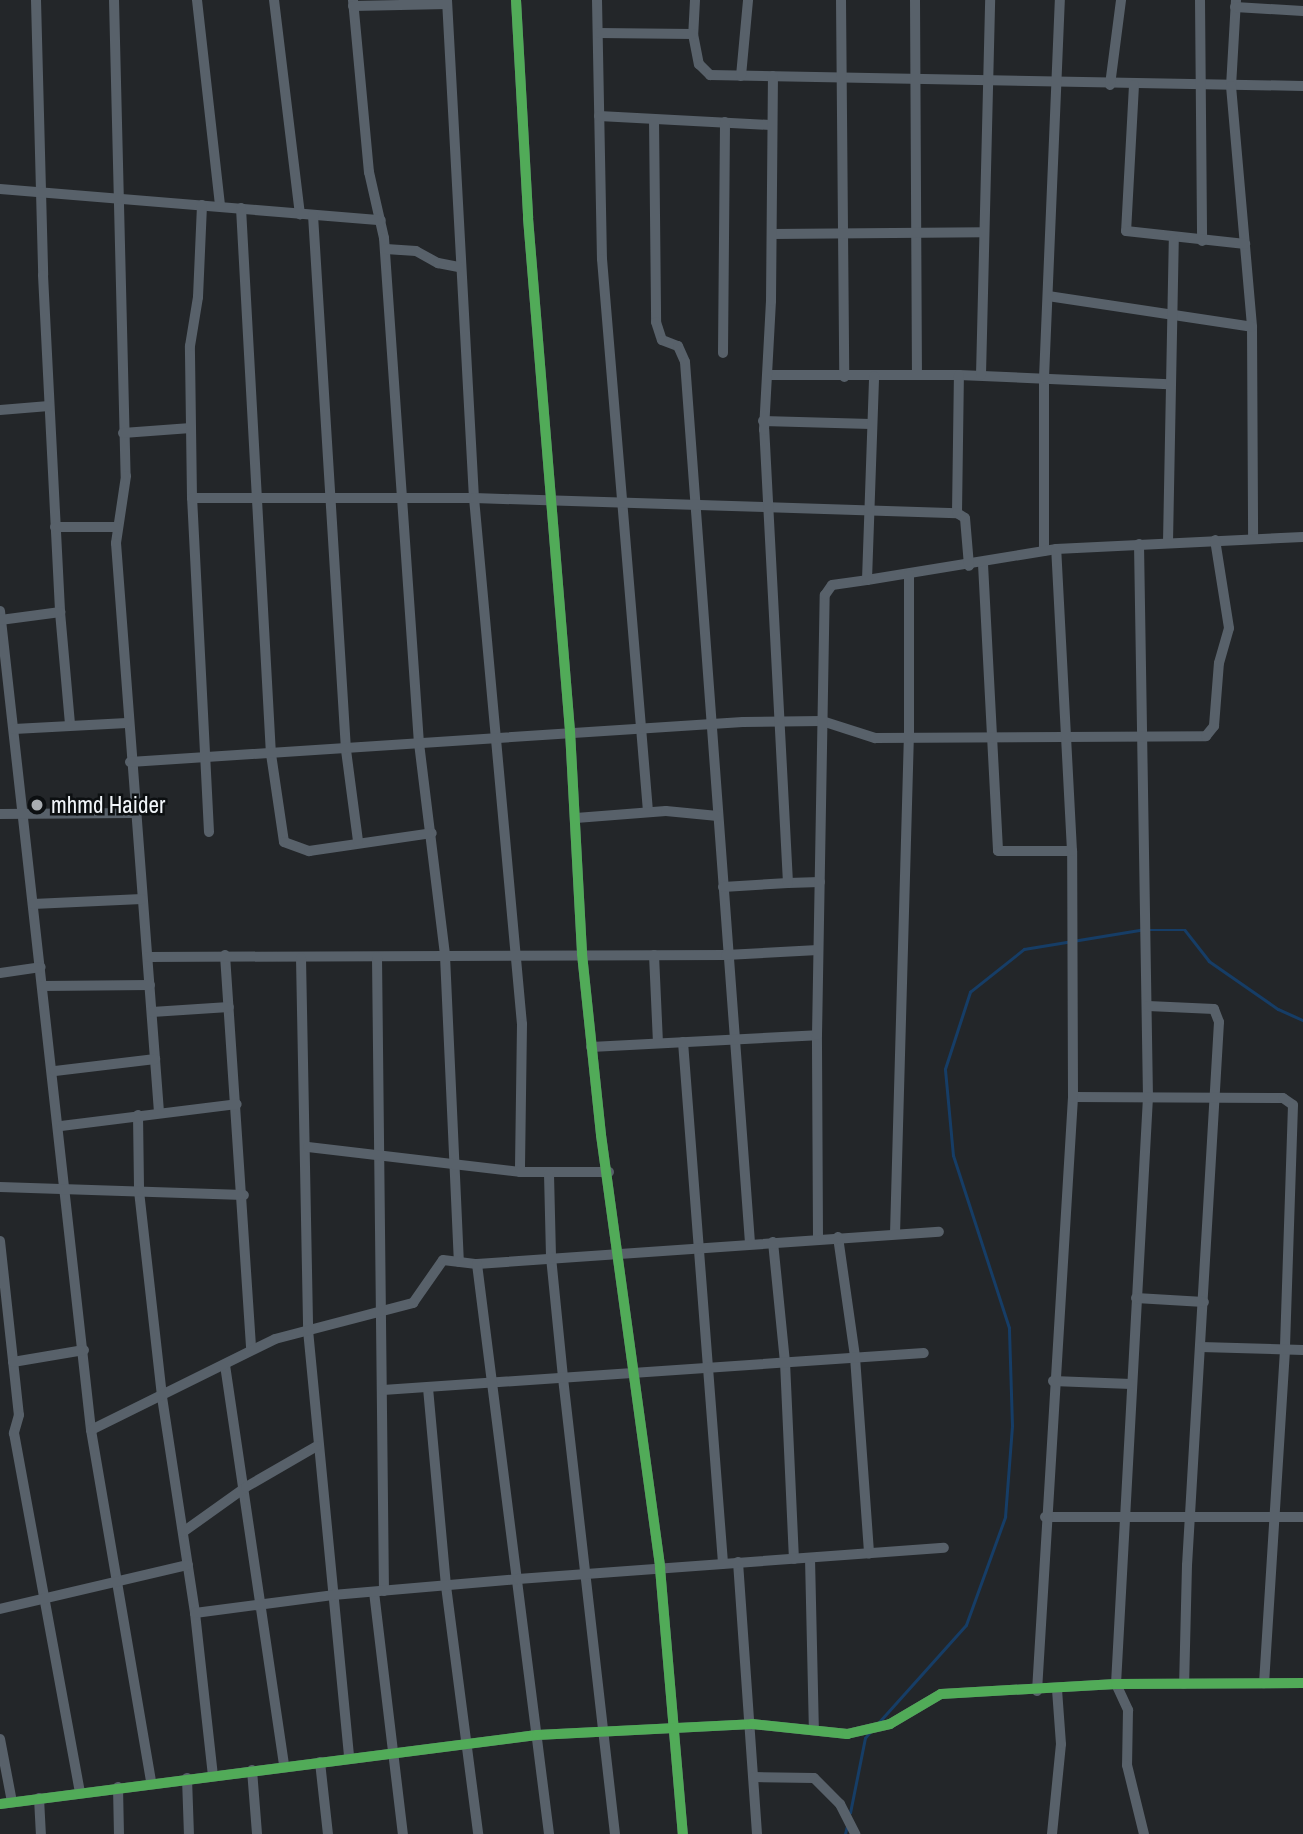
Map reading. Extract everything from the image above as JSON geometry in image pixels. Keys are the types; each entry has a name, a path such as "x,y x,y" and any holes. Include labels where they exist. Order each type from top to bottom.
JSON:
{"street":[{"path":"36,0 49,406 60,612 70,725"},
{"path":"114,0 122,197 123,433 126,476 117,527 133,813 148,957 159,1112"},
{"path":"197,0 220,206"},
{"path":"274,0 300,214"},
{"path":"516,0 548,500 570,731 582,954 591,1047 660,1568 684,1834"},
{"path":"597,0 602,259 648,811"},
{"path":"695,0 693,34 705,74 1110,85 1303,86"},
{"path":"741,76 748,0"},
{"path":"841,0 844,79 844,377"},
{"path":"915,0 917,374"},
{"path":"981,375 990,0"},
{"path":"1044,551 1044,379 1060,0"},
{"path":"1110,85 1121,0"},
{"path":"1200,0 1202,241"},
{"path":"459,1262 457,1166 445,956 419,743 405,497 386,249 369,172 353,3 447,2 459,267 474,498 493,736 516,953 524,1080 520,1172"},
{"path":"1254,538 1252,327 1231,86 1235,4 1303,10"},
{"path":"599,33 693,34"},
{"path":"773,76 768,375 763,421 765,504 781,722 788,883"},
{"path":"1134,85 1124,228 1174,239 1245,244"},
{"path":"599,116 771,125"},
{"path":"654,119 656,322 662,340 683,351 723,887 731,1037 750,1243"},
{"path":"723,353 725,122"},
{"path":"0,189 381,220"},
{"path":"202,205 198,297 190,346 192,498 202,758 209,832"},
{"path":"241,208 271,754 284,842 309,851 358,841 432,833"},
{"path":"313,215 345,750 358,841"},
{"path":"772,234 984,232"},
{"path":"1168,542 1169,384 1174,239"},
{"path":"386,249 416,251 438,263 459,267"},
{"path":"1048,296 1252,327"},
{"path":"768,375 981,375 1169,384"},
{"path":"957,513 959,375"},
{"path":"867,580 867,510 874,376"},
{"path":"0,410 49,406"},
{"path":"763,421 872,424"},
{"path":"123,433 191,428"},
{"path":"192,498 474,498 765,504 957,513 965,517 968,566"},
{"path":"55,527 117,527"},
{"path":"818,1238 817,1035 825,595 832,585 983,564 1044,551 1168,542 1303,537"},
{"path":"130,762 345,750 640,726 822,721 869,737 992,740 1206,736 1214,726 1219,663 1229,620 1215,540"},
{"path":"1139,544 1148,1097 1122,1518 1116,1684 1128,1710 1127,1765 1144,1834"},
{"path":"1037,1690 1053,1381 1073,1097 1072,850 1056,550"},
{"path":"983,564 998,851 1072,850"},
{"path":"895,1234 909,738 909,574"},
{"path":"0,611 42,986 55,1071 92,1430 115,1580 151,1782"},
{"path":"0,620 60,612"},
{"path":"14,729 127,723"},
{"path":"576,818 648,811 718,817"},
{"path":"0,814 133,813"},
{"path":"723,887 820,882"},
{"path":"33,904 142,899"},
{"path":"148,957 225,955 301,958 516,953 726,955 818,950"},
{"path":"225,955 244,1195 251,1349"},
{"path":"654,955 657,1043"},
{"path":"377,957 383,1314 379,1592 391,1752 403,1834"},
{"path":"301,958 308,1147 308,1330 317,1446 349,1758"},
{"path":"0,973 41,967"},
{"path":"42,986 150,985"},
{"path":"1148,1006 1208,1008 1218,1013 1184,1684"},
{"path":"152,1012 229,1007"},
{"path":"591,1047 731,1037 817,1035"},
{"path":"683,1042 723,1563"},
{"path":"55,1071 155,1059"},
{"path":"1073,1097 1283,1098 1293,1105 1285,1350 1271,1518 1264,1683"},
{"path":"61,1126 237,1104"},
{"path":"138,1115 139,1191 162,1396 195,1613 214,1775"},
{"path":"308,1147 520,1172 609,1172"},
{"path":"549,1174 551,1257 563,1378 606,1730 615,1834"},
{"path":"0,1187 244,1195"},
{"path":"92,1430 225,1365 251,1349 308,1330 383,1314 413,1303 443,1260 477,1264 698,1246 939,1232"},
{"path":"838,1237 855,1357 869,1554"},
{"path":"0,1241 19,1415 14,1433 48,1598 80,1792"},
{"path":"773,1242 785,1362 794,1559"},
{"path":"477,1264 495,1384 549,1834"},
{"path":"1136,1298 1204,1302"},
{"path":"1201,1347 1303,1350"},
{"path":"13,1362 84,1350"},
{"path":"383,1390 924,1353"},
{"path":"225,1365 246,1487 284,1766"},
{"path":"1053,1381 1131,1384"},
{"path":"428,1388 446,1586 478,1834"},
{"path":"183,1532 246,1487 317,1446"},
{"path":"1045,1517 1191,1520 1303,1517"},
{"path":"195,1613 333,1595 518,1578 944,1548"},
{"path":"810,1558 814,1730"},
{"path":"738,1562 752,1724 757,1834"},
{"path":"0,1609 188,1565"},
{"path":"0,1804 151,1782 537,1735 674,1725 752,1724 814,1730 869,1731 941,1694 1116,1684 1303,1683"},
{"path":"1052,1834 1061,1744 1057,1689"},
{"path":"0,1739 12,1802"},
{"path":"320,1762 328,1834"},
{"path":"251,1770 257,1834"},
{"path":"754,1777 814,1778 840,1804 855,1834"},
{"path":"187,1778 189,1834"},
{"path":"118,1787 118,1834"},
{"path":"39,1798 41,1834"}],"waterway":[{"path":"879,1722 966,1625 1005,1517 1012,1426 1009,1328 953,1156 945,1069 970,992 1024,949 1140,930 1185,930 1209,961 1278,1009 1303,1020"},
{"path":"850,1813 865,1738 870,1732"},
{"path":"845,1834 847,1826"}],"cycle path":[{"path":"516,0 528,218 570,731 582,954 601,1135 660,1568 683,1834"},
{"path":"0,1804 537,1735 752,1724 847,1734 890,1724 941,1694 1116,1684 1303,1683"}],"place":[{"name":"mhmd Haider","path":"37,805"}]}
